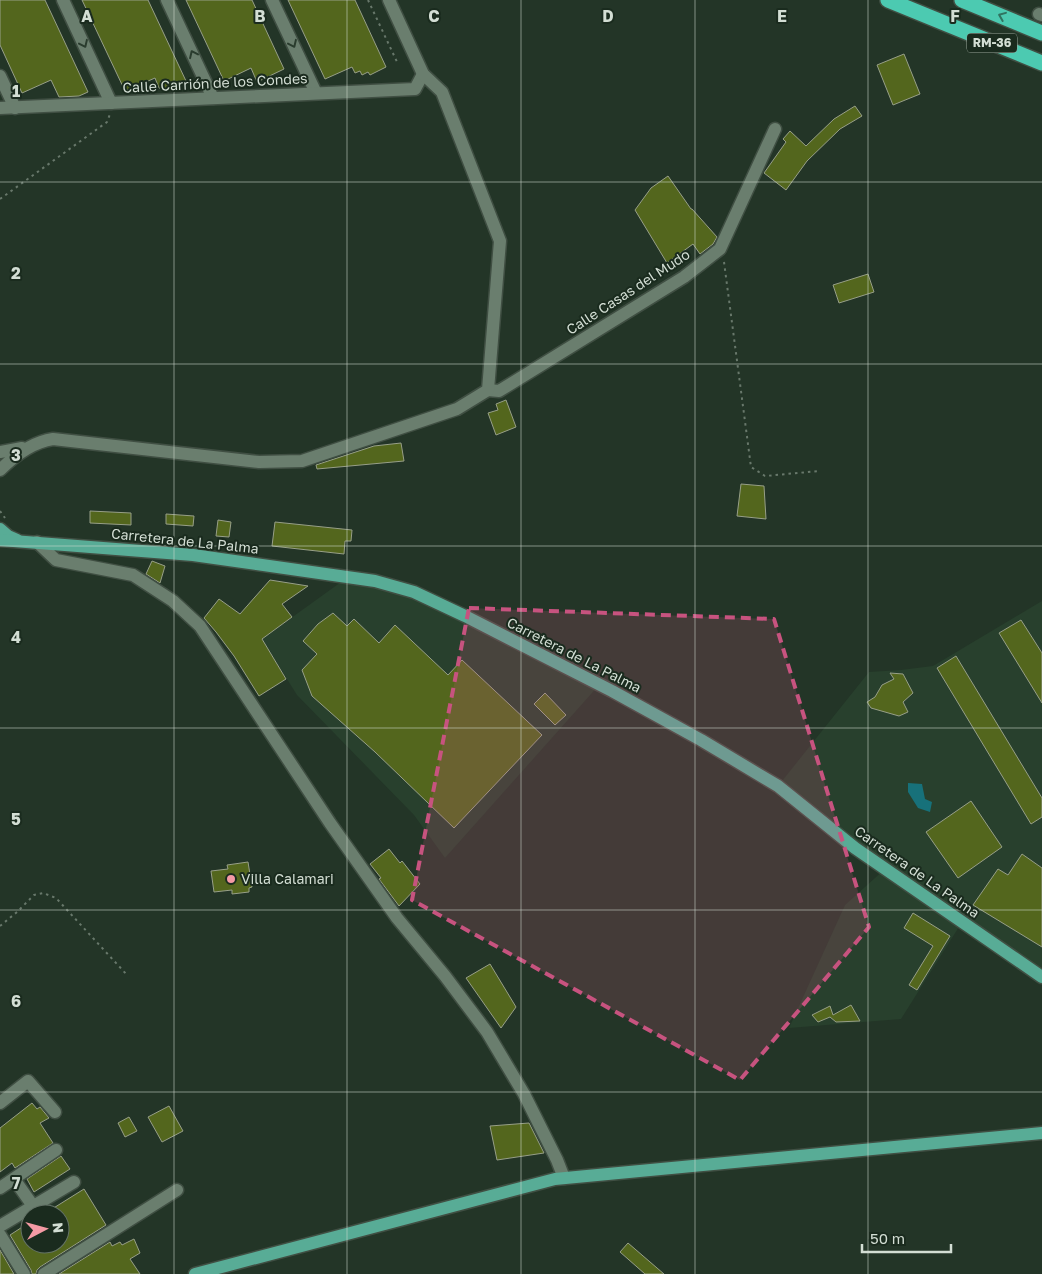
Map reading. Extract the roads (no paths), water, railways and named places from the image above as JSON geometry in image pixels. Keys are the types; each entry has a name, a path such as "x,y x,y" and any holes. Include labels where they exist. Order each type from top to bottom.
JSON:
{"highway":[{"name":"RM-36","path":"888,0 1042,63"},
{"name":"RM-36","path":"962,0 1042,33"}],"main road":[{"name":"Carretera de La Palma","path":"0,529 8,536 21,541"},
{"name":"Carretera de La Palma","path":"0,540 193,555 375,581 414,592 612,691 701,740 778,786 854,848 1042,977"},
{"path":"195,1274 555,1179 1042,1133"}],"street":[{"path":"64,0 114,103"},
{"path":"167,0 213,98"},
{"path":"272,0 316,93"},
{"path":"389,0 423,74 442,92 500,241 488,390"},
{"name":"Calle Carrión de los Condes","path":"0,108 415,89 423,74"},
{"path":"0,76 15,108"},
{"name":"Calle Casas del Mudo","path":"30,447 44,440 53,439 258,462 302,461 457,409 488,390 499,391 684,277 720,249 775,129"},
{"path":"0,452 30,447"},
{"path":"0,470 16,455 30,447"},
{"path":"37,542 56,560 132,575 173,601 200,626 330,823 380,894 487,1032 524,1094 564,1178"},
{"path":"0,1103 28,1081 55,1112"},
{"path":"0,1188 56,1150"},
{"path":"14,1178 32,1204"},
{"path":"36,1204 74,1182"},
{"path":"44,1274 177,1190"},
{"path":"0,1226 20,1214"},
{"path":"0,1235 24,1274"}],"water":[{"path":"908,783 922,784 925,799 932,802 930,812 918,808 908,792"}],"place":[{"name":"Villa Calamari","path":"231,879"}]}
